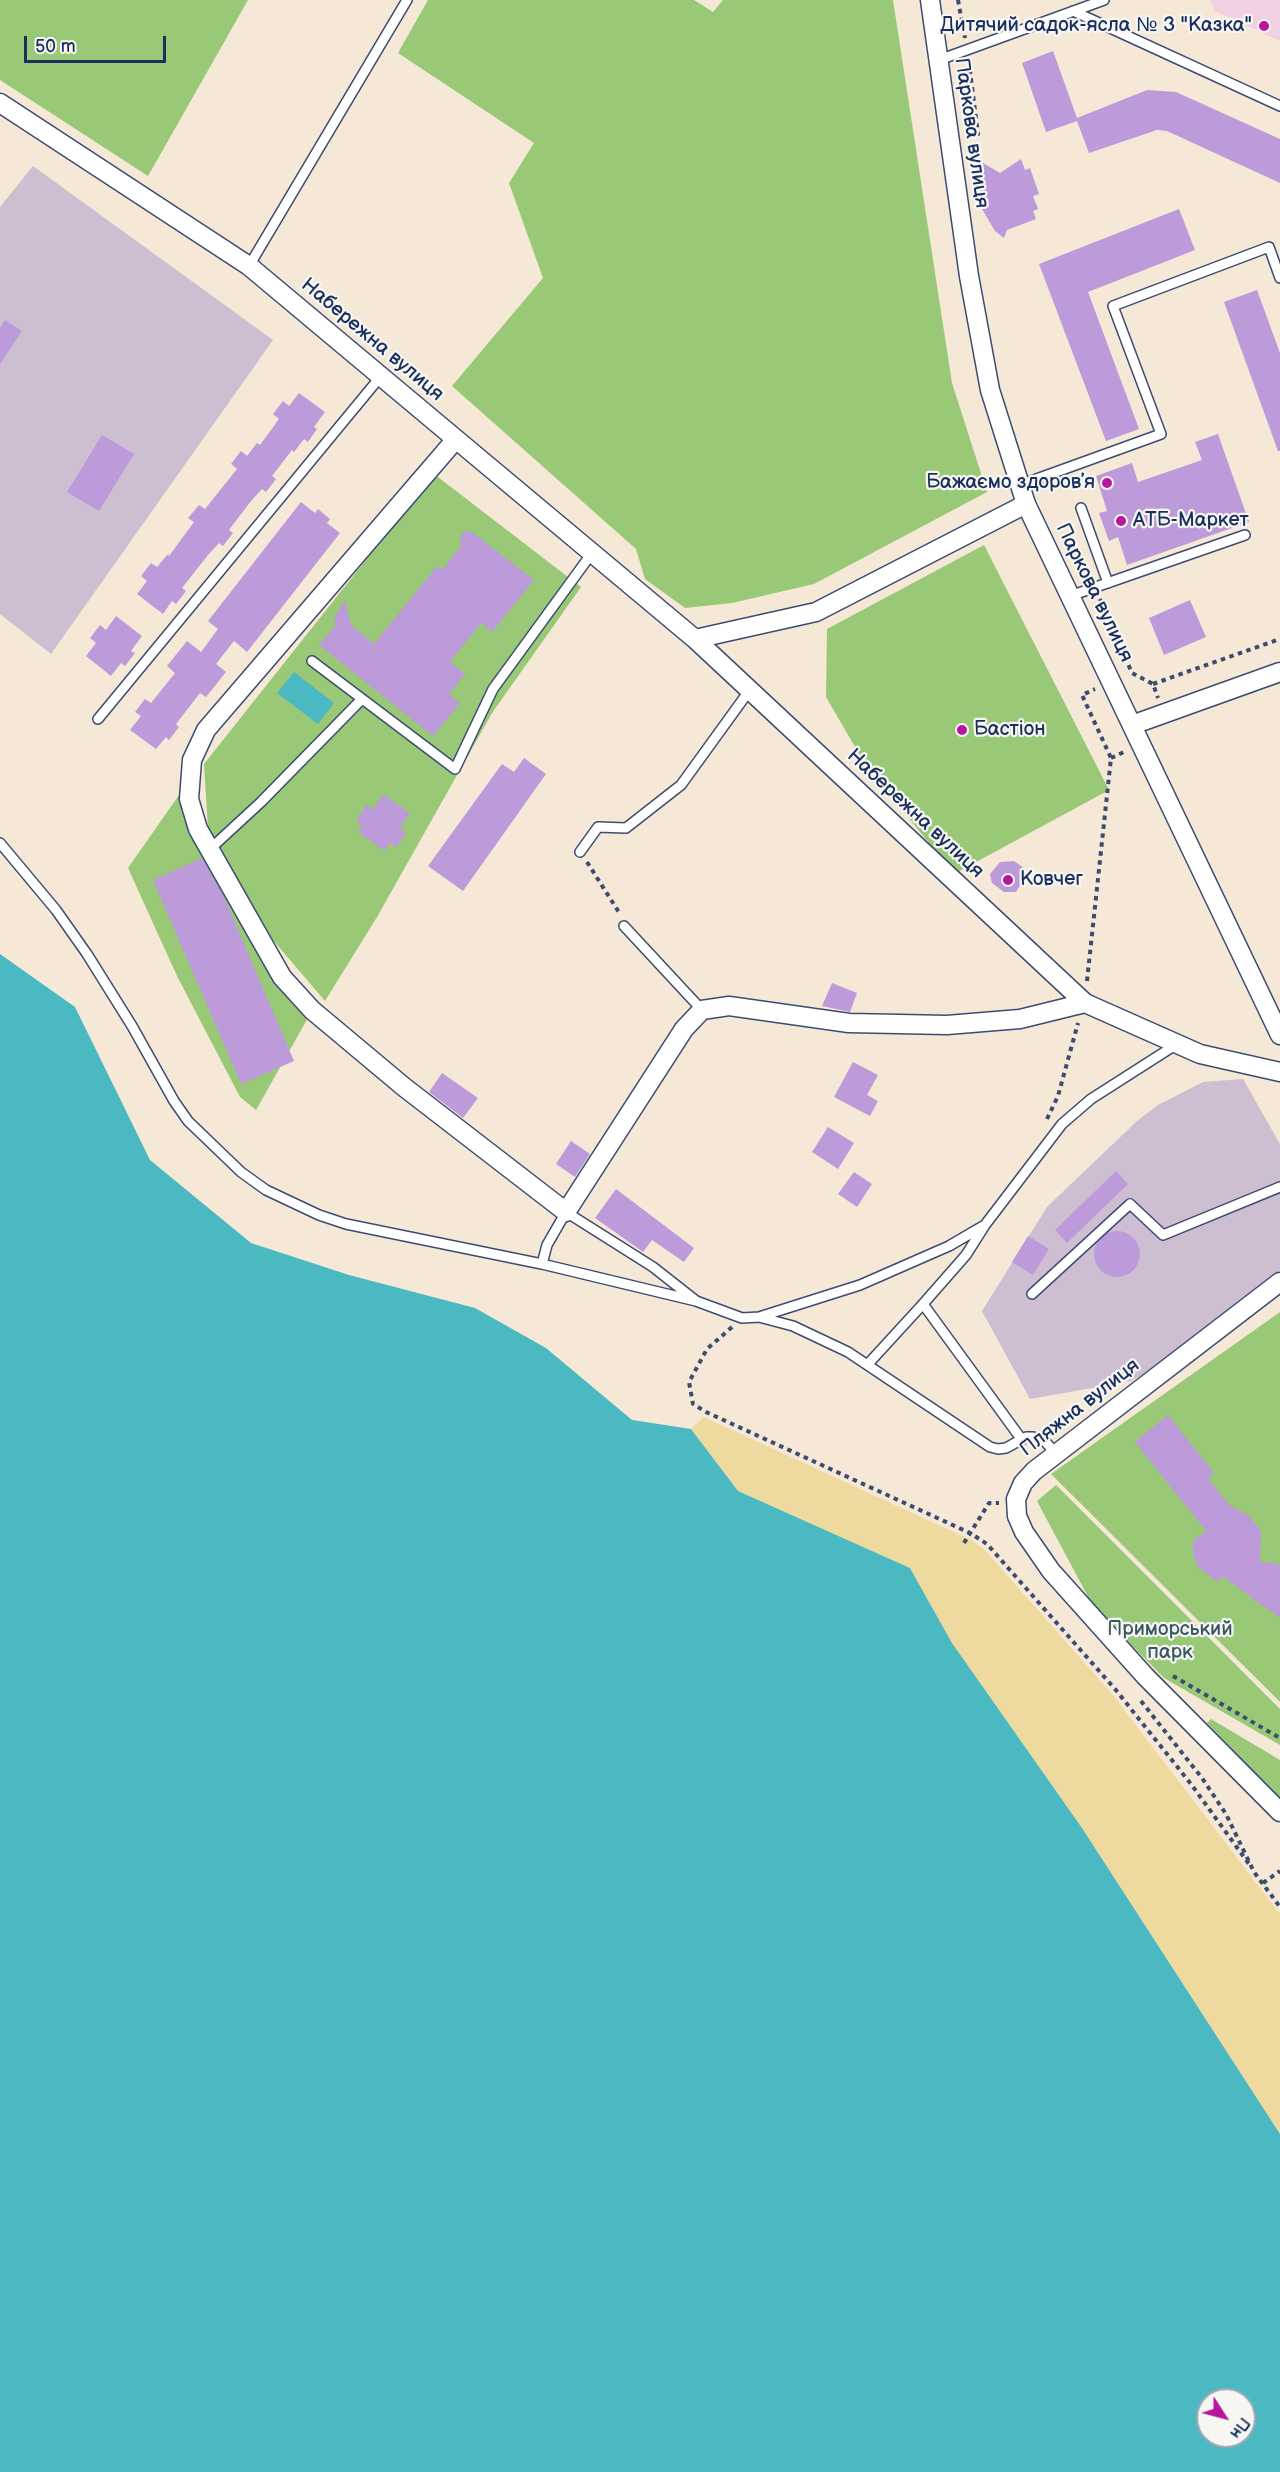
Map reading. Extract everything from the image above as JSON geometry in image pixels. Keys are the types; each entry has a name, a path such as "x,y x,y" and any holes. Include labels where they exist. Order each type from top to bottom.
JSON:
{"street":[{"name":"Паркова вулиця","path":"930,0 969,276 990,390 1026,504 1280,1035"},
{"name":"Набережна вулиця","path":"0,104 249,266 695,639 1085,1003 1200,1054 1280,1072"},
{"path":"456,439 206,730 192,760 189,799 198,829 282,977 312,1010 404,1087 566,1212 684,1029 702,1010 729,1006 849,1023 947,1025 1020,1019 1085,1003"},
{"path":"695,639 816,612 1026,504"},
{"path":"1132,726 1280,672"},
{"name":"Пляжна вулиця","path":"1280,1282 1055,1454 1023,1483 1016,1499 1017,1516 1024,1532 1051,1571 1145,1676 1280,1812"}],"lane":[{"path":"249,266 407,0"},
{"path":"939,60 1104,0"},
{"path":"1072,11 1280,106"},
{"path":"1020,486 1161,434 1113,306 1269,247 1280,278"},
{"path":"98,719 381,376"},
{"path":"1081,508 1108,583"},
{"path":"1070,596 1245,535"},
{"path":"312,661 455,769 494,689 592,553"},
{"path":"580,852 598,827 626,828 681,786 749,691"},
{"path":"209,850 261,802 362,699"},
{"path":"0,843 56,910 87,954 188,1121 241,1172 266,1190 319,1215 346,1224 542,1264 696,1301 742,1318 759,1317 860,1285 949,1246 986,1225"},
{"path":"624,926 702,1010"},
{"path":"868,1364 966,1255 1062,1124 1091,1099 1177,1044"},
{"path":"1032,1294 1130,1204 1163,1235 1280,1187"},
{"path":"542,1264 547,1245 566,1212 653,1267 696,1301"},
{"path":"923,1304 1022,1440"},
{"path":"759,1317 804,1330 868,1364 990,1447 1006,1448 1026,1437 1039,1438 1049,1445 1055,1454"}],"path":[{"path":"950,144 978,134 958,0"},
{"path":"1095,587 1132,673 1153,684 1280,639"},
{"path":"1043,1127 1058,1096 1085,1003 1112,758 1082,695"},
{"path":"580,852 618,909 624,926"},
{"path":"742,1318 706,1349 689,1382 693,1404 970,1533 987,1544 1115,1689 1191,1784 1280,1907"},
{"path":"1001,1512 999,1503 1002,1496"},
{"path":"964,1543 989,1503 999,1503"},
{"path":"1167,1672 1280,1738"},
{"path":"1139,1698 1202,1778 1226,1814 1254,1872"},
{"path":"1263,1883 1280,1871"}],"shaded area":[{"name":"Дитячий садок-ясла № 3 \"Казка\"","path":"1210,0 1280,0 1280,41 1215,11"},
{"path":"33,166 273,340 51,654 0,614 0,207"},
{"path":"1243,1079 1280,1144 1280,1270 1153,1369 1131,1381 1030,1399 982,1311 1047,1207 1137,1121 1158,1105 1203,1082"}],"green space":[{"path":"0,0 248,0 148,176 0,80"},
{"path":"428,0 694,0 713,12 723,0 893,0 952,383 987,492 814,584 732,603 685,608 645,579 636,549 452,386 543,278 509,183 534,143 398,53"},
{"path":"434,474 581,587 492,713 377,917 325,1001 273,940 208,828 204,764"},
{"name":"Бастіон","path":"984,545 1109,790 954,874 865,764 826,697 827,629"},
{"path":"179,795 224,892 309,1016 256,1110 240,1097 177,976 128,868"},
{"path":"1280,1312 1280,1702 1051,1474"},
{"name":"Приморський парк","path":"1056,1485 1280,1709 1280,1745 1164,1678 1093,1606 1037,1501"},
{"path":"1211,1719 1280,1760 1280,1799 1207,1723"}],"sand":[{"path":"704,1417 971,1540 984,1549 1112,1694 1280,1914 1280,2134 1082,1828 952,1643 910,1568 738,1491 691,1429"}],"water":[{"path":"294,672 334,703 318,724 277,693"},
{"path":"0,954 75,1007 150,1160 251,1243 349,1275 475,1308 546,1348 632,1420 691,1429 738,1491 910,1568 952,1643 1082,1828 1280,2134 1280,2472 0,2472"}],"building":[{"path":"1053,51 1077,118 1147,90 1176,92 1280,139 1280,183 1167,131 1157,130 1089,153 1077,121 1046,132 1022,63"},
{"path":"1021,159 1025,170 1030,168 1039,194 1033,196 1038,209 1033,211 1036,219 1007,230 1004,238 995,231 982,209 980,191 983,163 1000,173"},
{"path":"1179,209 1195,250 1088,292 1139,429 1106,441 1039,264"},
{"path":"1257,290 1280,353 1280,451 1278,451 1224,302"},
{"path":"5,320 22,331 0,364 0,328"},
{"path":"299,393 325,412 314,427 317,429 308,442 304,439 294,452 292,450 272,476 276,479 266,492 262,489 251,501 229,530 233,533 223,546 219,543 208,555 182,588 186,591 176,604 172,601 163,614 137,594 147,581 141,576 151,563 157,567 168,554 169,556 194,522 188,518 199,505 205,509 237,469 231,464 241,451 247,456 257,443 260,445 279,419 273,414 283,401 289,406"},
{"path":"1218,434 1249,522 1127,565 1118,537 1109,541 1099,513 1107,511 1096,476 1132,463 1138,482 1202,460 1195,442"},
{"path":"102,435 134,454 99,511 67,492"},
{"path":"301,502 315,513 318,509 330,519 327,523 340,533 247,652 234,641 216,664 226,672 206,697 200,693 176,724 179,727 169,740 166,737 156,749 130,730 141,716 135,712 145,699 151,703 175,673 167,666 187,641 201,652 218,629 208,621"},
{"path":"465,531 472,532 534,580 492,632 481,623 450,662 465,674 449,694 460,703 433,736 319,645 336,625 334,617 345,601 351,625 374,644 437,566 442,570 461,546 460,536"},
{"path":"1190,600 1206,637 1164,655 1149,618"},
{"path":"116,616 142,636 131,651 135,653 125,666 121,663 111,676 86,656 96,643 90,638 100,625 106,630"},
{"path":"524,758 546,774 463,891 428,866 502,764 514,772"},
{"path":"383,794 410,813 400,828 406,832 396,848 390,843 385,851 358,832 362,825 356,821 366,805 373,809"},
{"path":"202,858 224,897 294,1061 241,1084 153,880"},
{"name":"Ковчег","path":"1014,861 1024,868 1025,877 1016,892 1004,892 992,883 990,874 1000,862"},
{"path":"832,983 857,993 850,1012 822,1006"},
{"path":"853,1062 878,1075 867,1095 878,1101 870,1116 834,1097"},
{"path":"442,1073 478,1098 463,1118 429,1092"},
{"path":"828,1127 854,1143 838,1169 812,1152"},
{"path":"571,1141 590,1154 575,1177 556,1164"},
{"path":"1116,1171 1128,1184 1067,1243 1055,1230"},
{"path":"854,1172 872,1184 857,1207 838,1194"},
{"path":"616,1189 694,1248 684,1262 652,1240 643,1252 595,1218"},
{"path":"1122,1231 1134,1237 1139,1245 1139,1263 1134,1271 1126,1276 1112,1277 1100,1271 1095,1263 1094,1249 1100,1237 1108,1232"},
{"path":"1028,1236 1049,1249 1033,1275 1012,1262"},
{"path":"1168,1415 1214,1473 1208,1478 1229,1505 1248,1515 1261,1531 1260,1562 1275,1563 1280,1566 1280,1618 1222,1576 1218,1582 1198,1567 1193,1553 1193,1541 1206,1531 1135,1442"}],"place":[{"name":"Дитячий садок-ясла № 3 \"Казка\"","path":"1264,26"},
{"name":"Бажаємо здоровʼя","path":"1107,483"},
{"name":"АТБ-Маркет","path":"1121,521"},
{"name":"Бастіон","path":"962,730"},
{"name":"Ковчег","path":"1008,880"}]}
